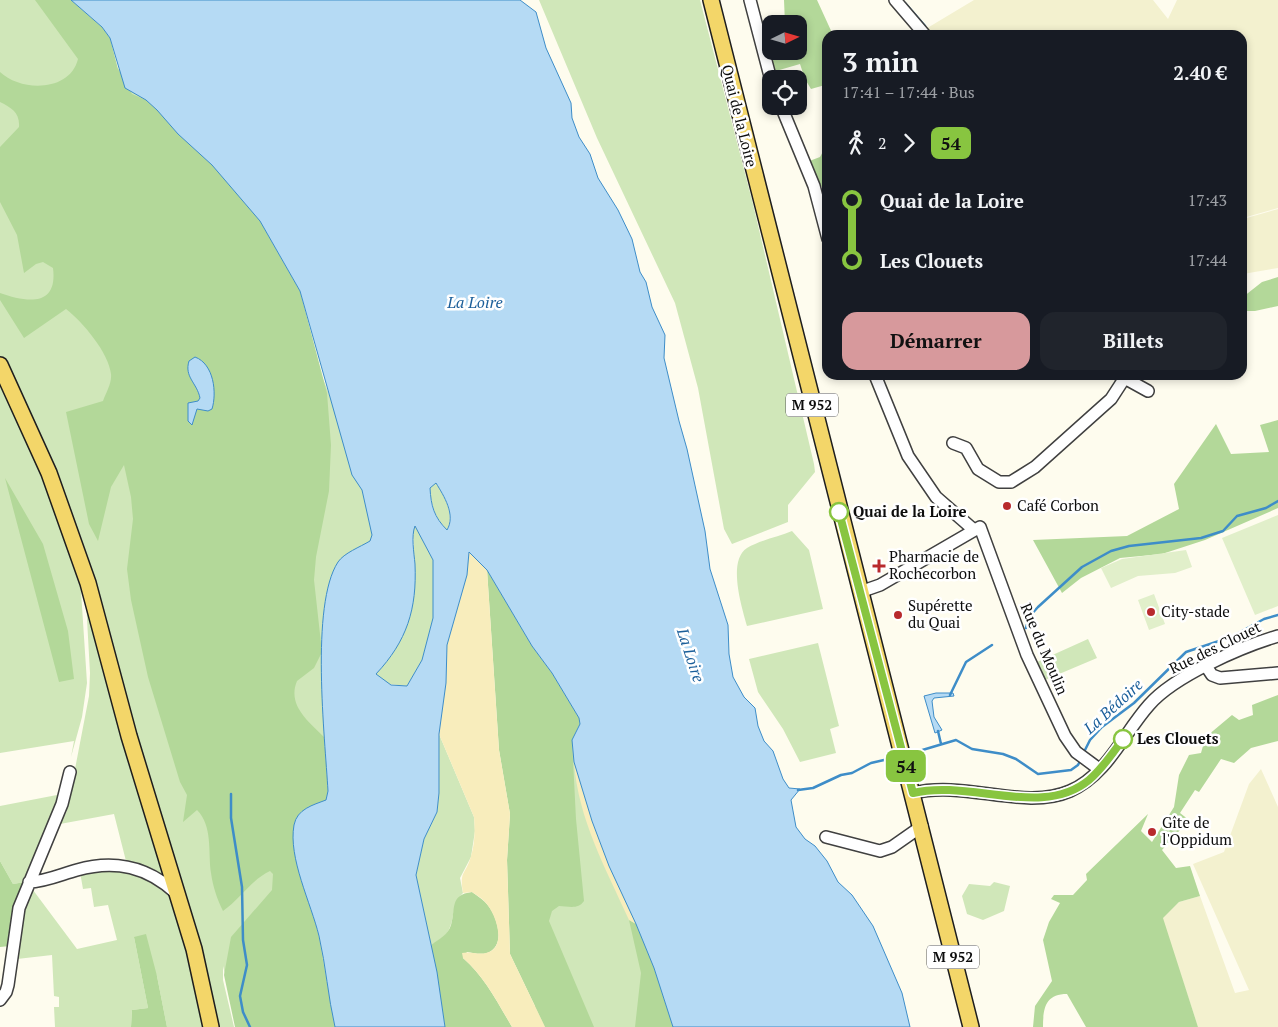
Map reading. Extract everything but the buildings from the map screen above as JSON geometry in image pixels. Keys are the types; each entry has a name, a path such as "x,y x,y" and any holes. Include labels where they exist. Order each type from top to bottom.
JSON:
{"main road":[{"name":"Quai de la Loire","path":"710,0 858,586"},
{"path":"0,365 42,455 70,527 88,583 128,736 179,895 194,949 211,1027"},
{"name":"M 952","path":"858,586 922,826 971,1027"}],"street":[{"path":"750,0 768,70"},
{"path":"895,0 921,30"},
{"path":"785,115 814,186 822,216"},
{"path":"858,586 880,585 977,528 936,497 908,456 877,380"},
{"path":"953,443 966,448 978,469 999,482 1014,481 1035,467 1111,399 1120,380"},
{"path":"1128,380 1148,391"},
{"name":"Rue du Moulin","path":"977,528 1027,655 1066,736 1076,752 1099,769"},
{"name":"Rue des Clouet","path":"913,793 932,789 953,789 1037,798 1052,797 1071,791 1088,781 1099,769 1158,696 1206,666 1278,636"},
{"path":"1206,666 1212,676 1220,678 1278,674"},
{"path":"0,1000 6,992 8,985 18,916 29,882 62,804 70,772"},
{"path":"826,838 880,851 892,847 922,826"},
{"path":"29,882 92,867 119,865 136,868 164,883 179,895"}],"shaded area":[{"path":"974,0 1153,0 1168,19 1177,0 1278,0 1278,208 1247,217 1247,30 924,30"},
{"path":"1278,209 1278,268 1247,273 1247,218"},
{"path":"1261,769 1278,807 1278,1027 1198,1027 1162,918 1179,902 1200,896 1235,993 1249,990 1193,864 1224,852 1249,784"}],"green space":[{"path":"0,0 43,0 249,188 405,590 415,576 413,530 415,525 433,560 433,618 422,660 407,686 389,684 368,1027 237,1027 223,966 223,980 234,1027 216,1027 128,720 0,356"},
{"path":"35,0 71,0 102,27 110,38 118,69 132,94 146,100 157,110 178,134 212,165 260,221 300,291 327,393 331,445 329,491 316,557 314,580 322,652 314,668 297,681 295,698 306,719 324,737 328,790 326,800 308,807 311,904 335,1027 235,1027 224,975 231,937 272,890 273,874 270,871 257,879 223,911 212,878 206,824 197,810 183,822 187,795 180,782 148,677 131,600 127,569 133,519 131,497 124,465 111,487 98,541 89,524 66,412 103,401 111,381 109,366 94,338 80,321 66,309 24,338 0,300 0,293 20,299 38,299 45,296 50,290 53,281 53,268 43,262 36,264 24,273 17,235 0,202 0,147 19,127 19,122 17,115 8,106 0,102 0,72 9,79 20,83 44,85 55,83 65,78 73,70 78,59"},
{"path":"539,0 700,0 753,204 814,464 815,472 788,505 788,522 732,544 724,529 698,388 675,303 597,138"},
{"path":"784,0 817,0 831,30 822,30 822,86 811,89 807,82 807,70 802,70 800,64 779,70 768,70 766,60 808,60 808,15 785,15"},
{"path":"822,153 822,187 814,186 804,163 820,157"},
{"path":"1278,277 1278,306 1247,311 1247,294 1262,282"},
{"path":"0,379 39,462 77,570 81,591 87,683 82,717 71,757 74,741 0,753"},
{"path":"1278,420 1278,508 1205,540 1162,554 1120,558 1081,578 1062,593 1033,540 1127,536 1179,509 1174,484 1216,424 1231,454 1269,452 1260,425"},
{"path":"5,478 43,544 68,631 74,679 59,682"},
{"path":"436,482 449,511 450,518 447,530 434,511 431,500 430,488"},
{"path":"1278,515 1278,606 1255,615 1222,538"},
{"path":"792,531 809,550 823,609 747,626 742,608 737,574 741,554 752,545"},
{"path":"1186,550 1192,567 1175,573 1138,576 1111,588 1101,568 1122,559"},
{"path":"487,570 532,646 552,673 579,718 580,724 572,740 576,819 584,901 576,907 559,906 552,911 549,921 594,1027 545,1027 510,954 507,860 510,814 499,750"},
{"name":"City-stade","path":"1154,594 1165,624 1149,630 1138,600"},
{"path":"86,601 169,880 126,861 114,814 60,824 67,811 65,810 71,790 89,696 90,673"},
{"path":"1088,639 1097,658 1045,680 1037,662"},
{"path":"818,643 839,726 830,729 836,753 800,762 783,729 758,692 749,659"},
{"path":"534,657 734,1027 535,1027"},
{"path":"1278,695 1278,741 1251,748 1234,763 1221,759 1199,792 1195,790 1180,813 1189,820 1162,850 1176,868 1190,866 1200,896 1179,902 1163,918 1198,1027 1086,1027 1067,994 1050,1000 1045,1009 1043,1027 1033,1027 1035,1006 1052,981 1043,940 1049,922 1060,903 1051,899 1054,895 1073,895 1087,880 1086,874 1148,814 1141,831 1152,842 1174,807 1179,775 1189,755 1201,753 1203,746 1201,741 1232,715 1239,720 1253,715 1252,705"},
{"path":"439,734 474,817 475,831 471,857 460,878 463,893 456,903 450,928 444,936 431,945 416,875 424,839 437,812 439,793"},
{"path":"62,794 25,882 13,884 0,861 0,806"},
{"path":"0,861 13,884 25,882 10,946 0,947"},
{"path":"128,867 173,895 205,1027 167,1027 157,976 134,937 148,1008 132,1010 131,1027 55,1027 54,1007 59,1007 59,997 54,996 52,955 17,959 22,917 33,890 77,949 117,940 108,905 94,907 91,888 83,889 80,872"},
{"path":"994,882 1010,886 1004,911 983,920 967,914 962,896 969,884 990,886"},
{"path":"472,892 493,913 498,936 497,943 487,953 467,952 463,958 484,981 512,1027 445,1027 431,945 448,932 455,904 460,896"},
{"path":"629,920 636,924 654,968 673,1027 635,1027 641,973"},
{"path":"146,934 167,1027 131,1027 132,1010 148,1008 134,937"}],"sand":[{"path":"469,551 487,570 499,750 510,814 507,860 510,954 545,1027 512,1027 490,990 478,973 463,958 462,953 486,953 493,950 498,938 496,922 489,907 472,892 463,893 462,876 469,862 473,847 474,817 439,734 446,683 447,645 467,575"},
{"path":"574,762 609,866 636,924 629,920 594,843 581,804"}],"water":[{"name":"La Loire","path":"71,0 520,0 536,12 546,48 571,103 572,118 579,137 590,154 598,178 618,210 632,239 640,272 646,282 652,307 665,335 664,358 705,531 710,569 728,625 729,654 733,677 744,697 755,708 758,726 764,741 773,751 783,779 789,788 800,789 791,800 796,827 827,861 838,882 852,895 873,926 902,993 910,1027 673,1027 654,968 609,866 592,821 574,762 572,740 580,724 579,718 552,673 532,646 487,570 469,552 467,575 447,645 446,683 439,734 439,793 437,812 424,839 416,875 437,972 445,1027 335,1027 319,936 297,866 293,838 294,825 298,815 306,808 326,800 328,791 321,673 324,608 329,582 338,562 348,553 370,541 372,535 362,490 352,475 300,291 260,221 212,165 178,134 146,100 125,88 110,38 102,27","holes":["436,483 450,512 447,530 436,516 432,506 430,488","415,526 433,560 433,618 422,660 407,686 391,685 376,674 387,662 402,637 412,610 415,580 413,540"]},
{"path":"195,357 210,372 214,395 212,409 208,411 197,409 192,425 188,421 188,403 198,401 200,398 188,371 189,361"},
{"path":"936,693 953,693 954,696 934,698 932,701 934,717 942,730 935,733 924,696"}],"waterway":[{"path":"905,3 925,26"},
{"path":"1026,628 1029,617 1038,607 1082,567 1111,551 1129,546 1201,538 1223,531 1237,516 1266,508 1278,501"},
{"name":"La Bédoire","path":"1083,754 1090,740 1102,727 1134,703 1186,652 1231,637 1264,619 1278,615"},
{"path":"950,695 966,662 992,645"},
{"path":"938,731 941,744"},
{"name":"La Bédoire","path":"907,758 919,751 956,740 972,749 1003,754 1016,759 1038,774 1071,770 1078,765 1081,759"},
{"name":"La Bédoire","path":"798,790 813,788 841,775 852,773 871,763 884,760 897,761"},
{"path":"231,794 231,818 242,887 243,940 247,965 240,996 243,1012 250,1027"}],"bus line":[{"name":"54","path":"839,512 913,793 932,789 953,789 1037,798 1052,797 1071,791 1088,781 1123,739"}],"place":[{"name":"Café Corbon","path":"1007,506"},
{"name":"Quai de la Loire","path":"839,512"},
{"name":"Pharmacie de Rochecorbon","path":"879,566"},
{"name":"City-stade","path":"1151,612"},
{"name":"Supérette du Quai","path":"898,615"},
{"name":"Les Clouets","path":"1123,739"},
{"name":"Gîte de l'Oppidum","path":"1152,832"}]}
